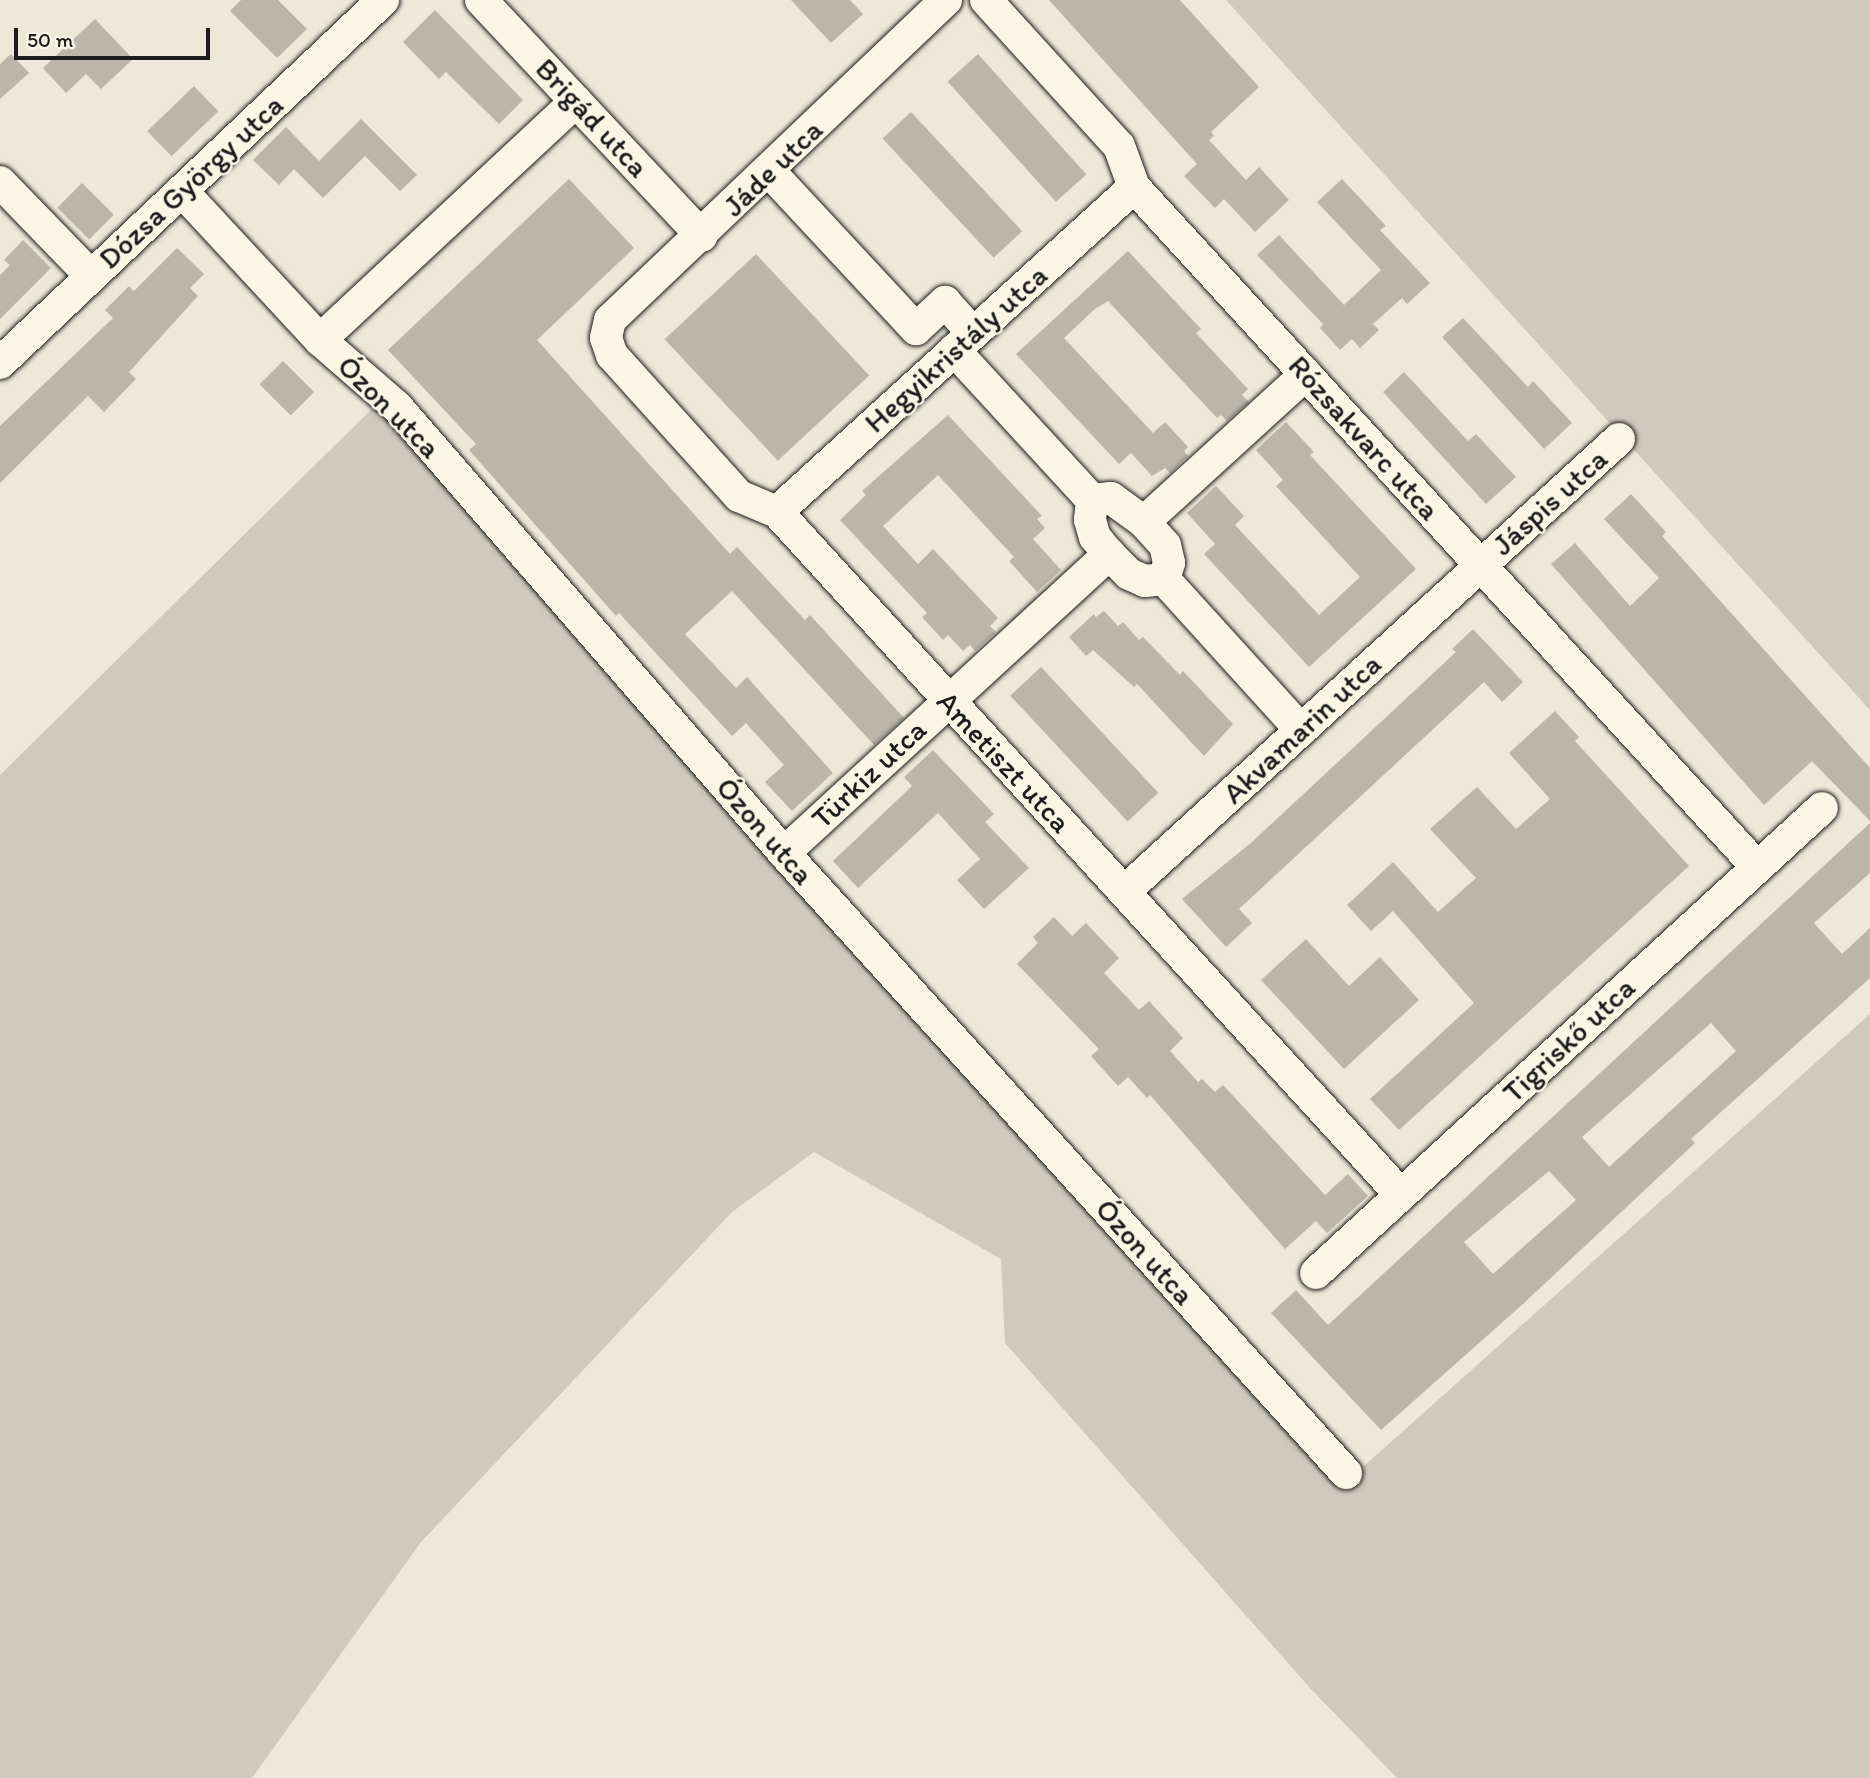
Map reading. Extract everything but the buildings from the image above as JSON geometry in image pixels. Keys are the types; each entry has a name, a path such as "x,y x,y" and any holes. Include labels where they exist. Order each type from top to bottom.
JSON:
{"street":[{"name":"Dózsa György utca","path":"0,363 383,0"},
{"name":"Brigád utca","path":"481,0 702,236"},
{"name":"Jáde utca","path":"606,338 610,320 702,236 946,0"},
{"name":"Rózsakvarc utca","path":"986,0 1119,146 1134,187 1757,867"},
{"path":"320,340 576,101"},
{"path":"769,171 916,329 945,302 964,342 1092,500 1090,520 1095,537 1129,575 1145,581 1164,579"},
{"path":"0,182 91,276"},
{"name":"Hegyikristály utca","path":"777,512 1134,187"},
{"name":"Ózon utca","path":"183,191 320,340 397,407 784,853 1346,1473"},
{"name":"Ametiszt utca","path":"606,338 612,355 739,496 777,512 1401,1195"},
{"path":"1144,522 1306,374"},
{"name":"Jáspis utca","path":"1480,566 1619,439"},
{"path":"1092,500 1111,498 1144,522 1165,545 1169,563 1164,579"},
{"name":"Türkiz utca","path":"784,853 1109,554"},
{"name":"Akvamarin utca","path":"1124,892 1480,566"},
{"path":"1164,579 1301,730"},
{"name":"Tigriskő utca","path":"1316,1273 1822,808"}],"shaded area":[{"path":"1226,0 1870,0 1870,710"},
{"path":"388,393 1363,1467 1870,1014 1870,1778 1397,1778 1310,1688 1005,1343 1001,1259 814,1152 732,1212 421,1542 252,1778 0,1778 0,775"}]}
